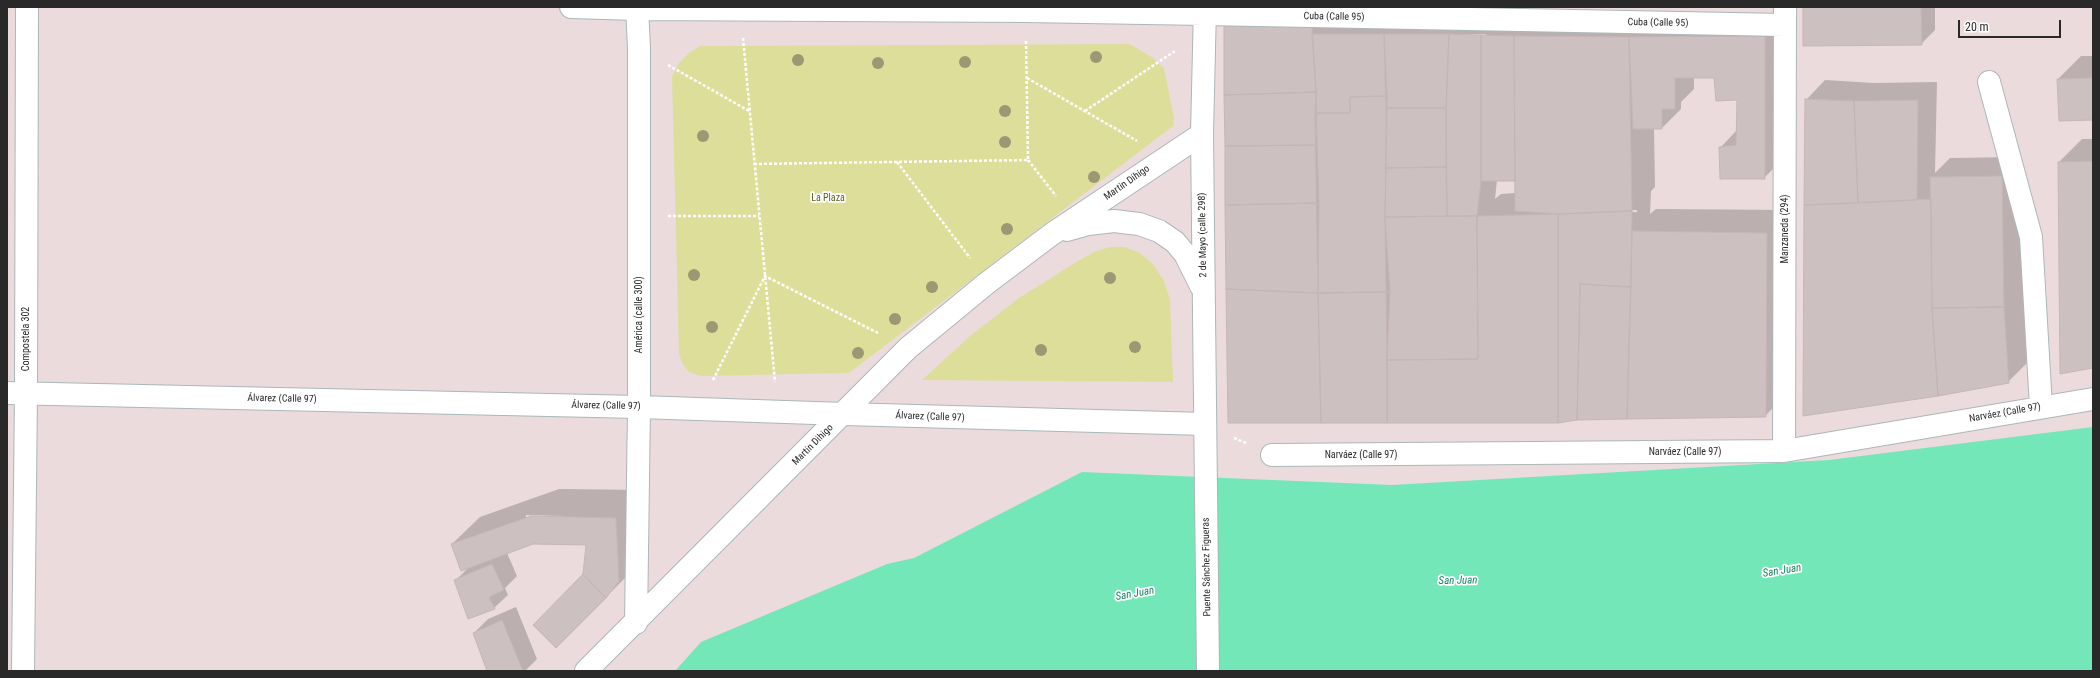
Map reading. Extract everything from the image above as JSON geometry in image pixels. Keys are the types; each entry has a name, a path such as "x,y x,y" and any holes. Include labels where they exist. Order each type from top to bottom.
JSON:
{"street":[{"name":"Compostela 302","path":"23,671 17,393 27,7"},
{"name":"Cuba (Calle 95)","path":"572,7 740,10 1025,11 1205,17 1785,16"},
{"name":"América (calle 300)","path":"636,623 639,407 639,48 637,8"},
{"name":"Manzaneda (294)","path":"1784,451 1785,16"},
{"name":"2 de Mayo (calle 298)","path":"1205,17 1202,134 1206,463"},
{"path":"1989,82 2031,237 2041,407"},
{"name":"Martin Dihigo","path":"586,671 636,623 908,348 987,283 1052,234 1076,219 1164,157 1202,134"},
{"name":"Martin Dihigo","path":"1052,234 1088,224 1114,221 1139,224 1159,231 1175,242 1185,254 1204,291"},
{"name":"Álvarez (Calle 97)","path":"17,393 639,407 1205,424"},
{"name":"Narváez (Calle 97)","path":"1272,455 1784,451 2093,399"},
{"name":"Puente Sánchez Figueras","path":"1206,463 1208,671"}],"path":[{"path":"740,10 778,412"},
{"path":"1025,11 1028,160 1076,219"},
{"path":"1085,111 1205,17"},
{"path":"639,48 749,112"},
{"path":"1026,77 1164,157"},
{"path":"754,164 1028,160"},
{"path":"897,162 987,283"},
{"path":"639,216 759,216"},
{"path":"765,276 908,348"},
{"path":"698,409 765,276"},
{"path":"1205,424 1272,455"}],"green space":[{"name":"La Plaza","path":"1130,44 1153,58 1164,68 1174,118 1173,126 849,373 701,376 689,372 682,363 679,354 672,76 679,63 689,53 700,46"},
{"path":"1110,247 1125,247 1140,253 1153,264 1164,281 1170,299 1173,382 922,380 970,336 1019,298 1094,252"}],"water":[{"name":"San Juan","path":"2093,427 2093,670 675,671 701,642 887,564 914,558 1082,472 1392,485 1829,460"}],"building":[{"path":"1803,7 1921,7 1922,45 1803,46"},
{"path":"1224,25 1312,26 1316,92 1224,95"},
{"path":"1312,34 1384,34 1387,96 1350,97 1350,113 1315,113 1316,92"},
{"path":"1384,34 1449,34 1446,108 1386,108"},
{"path":"1449,34 1481,35 1481,181 1477,216 1447,216 1446,108"},
{"path":"1481,35 1514,36 1515,181 1481,181"},
{"path":"1514,36 1629,37 1632,211 1558,214 1515,211"},
{"path":"1765,36 1765,179 1720,179 1719,147 1736,145 1737,100 1716,101 1714,78 1675,78 1675,109 1662,109 1662,129 1633,129 1629,37"},
{"path":"2093,78 2093,120 2059,121 2057,79"},
{"path":"1316,92 1317,145 1225,146 1224,95"},
{"path":"1387,96 1385,217 1390,292 1318,293 1315,113 1350,113 1350,97"},
{"path":"1805,99 1854,101 1858,203 1804,205"},
{"path":"1918,100 1917,200 1858,203 1854,101"},
{"path":"1386,108 1446,108 1446,167 1386,168"},
{"path":"1317,145 1319,203 1225,205 1225,146"},
{"path":"2093,161 2093,368 2060,374 2058,162"},
{"path":"1446,167 1447,216 1385,217 1386,168"},
{"path":"2002,176 2004,307 1932,308 1930,177"},
{"path":"1931,199 1932,308 1938,396 1803,416 1804,205"},
{"path":"1319,203 1318,293 1226,289 1225,205"},
{"path":"1632,211 1631,287 1580,284 1577,420 1558,423 1558,214"},
{"path":"1558,214 1558,423 1387,423 1387,360 1478,359 1477,216"},
{"path":"1477,216 1478,359 1387,360 1385,217"},
{"path":"1632,231 1767,233 1766,417 1627,419"},
{"path":"1580,284 1631,287 1627,419 1577,420"},
{"path":"1226,289 1318,293 1321,423 1228,423"},
{"path":"1390,292 1387,360 1387,423 1321,423 1318,293"},
{"path":"2004,307 2009,383 1938,396 1932,308"},
{"path":"531,516 616,518 619,581 606,598 583,574 586,545 533,544 461,571 451,544"},
{"path":"492,564 504,590 489,597 495,609 468,619 454,580"},
{"path":"583,574 606,598 556,648 533,625"},
{"path":"502,620 523,671 487,671 473,633"}]}
